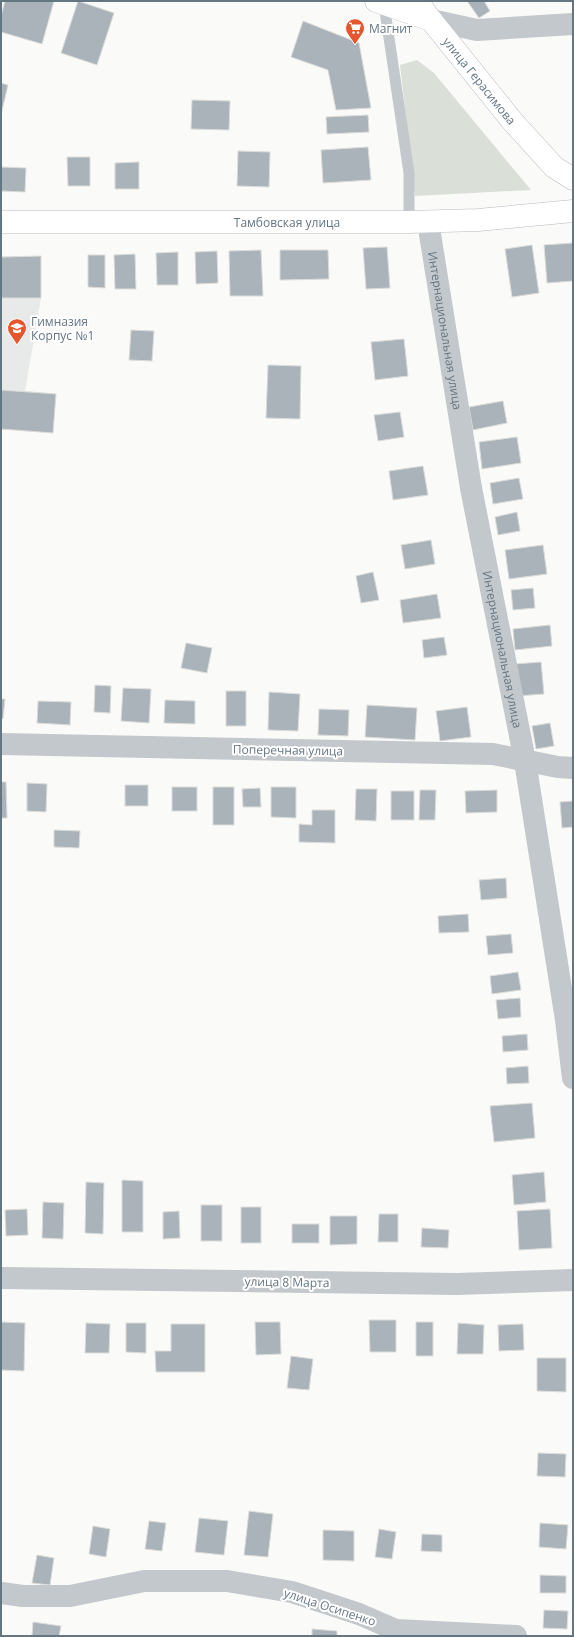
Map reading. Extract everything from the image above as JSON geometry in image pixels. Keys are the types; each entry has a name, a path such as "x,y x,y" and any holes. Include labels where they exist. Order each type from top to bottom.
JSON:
{"main road":[{"path":"418,1 432,20"},
{"path":"380,3 432,20"},
{"name":"улица Герасимова","path":"432,20 513,122 554,167 573,179"},
{"name":"Тамбовская улица","path":"1,222 419,222 478,220 573,211"}],"street":[{"path":"432,20 477,30 573,24"},
{"name":"Интернациональная улица","path":"419,222 525,761 566,1020 573,1078"},
{"name":"Поперечная улица","path":"1,744 493,754 525,761 573,768"},
{"name":"улица 8 Марта","path":"1,1278 456,1284 573,1280"},
{"name":"улица Осипенко","path":"1,1593 23,1596 70,1596 144,1581 227,1581 292,1592 359,1614 396,1630 516,1636"}],"lane":[{"path":"380,3 409,174 419,222"}],"shaded area":[{"path":"417,60 434,73 531,190 415,196 400,65"},
{"name":"Гимназия Корпус №1","path":"41,256 41,298 25,391 56,394 53,433 1,429 1,257"}],"building":[{"path":"5,1 54,1 42,44 1,32 1,16"},
{"path":"78,1 114,13 97,65 61,53"},
{"path":"467,1 484,1 490,11 479,18"},
{"path":"303,21 359,43 371,108 336,110 328,70 291,57"},
{"path":"1,83 8,85 1,115"},
{"path":"192,100 230,101 229,130 191,129"},
{"path":"368,115 369,132 327,134 326,117"},
{"path":"368,147 371,180 323,183 321,150"},
{"path":"238,151 270,152 269,187 237,186"},
{"path":"67,157 90,157 90,186 68,186"},
{"path":"139,162 139,189 115,189 115,163"},
{"path":"1,167 26,168 25,192 1,191"},
{"path":"573,243 573,281 547,283 544,245"},
{"path":"532,245 539,293 512,297 505,249"},
{"path":"387,247 390,288 366,289 363,248"},
{"path":"261,250 263,296 230,296 229,251"},
{"path":"280,250 328,250 329,279 280,280"},
{"path":"217,251 218,283 196,284 195,252"},
{"path":"178,252 178,285 157,285 156,253"},
{"path":"135,254 136,289 115,289 114,255"},
{"path":"88,255 105,255 105,288 88,287"},
{"path":"41,256 41,298 1,298 1,257"},
{"path":"131,330 154,331 152,361 129,360"},
{"path":"404,339 408,376 375,380 371,342"},
{"path":"268,365 301,366 300,419 266,418"},
{"path":"1,390 56,394 53,433 1,429"},
{"path":"503,401 507,423 473,430 469,407"},
{"path":"400,412 404,437 378,441 374,415"},
{"path":"517,437 521,463 482,469 479,442"},
{"path":"423,466 428,495 393,500 389,471"},
{"path":"519,478 523,499 493,504 490,483"},
{"path":"517,512 520,531 498,535 495,517"},
{"path":"431,540 435,564 405,569 401,545"},
{"path":"543,545 547,574 509,579 505,550"},
{"path":"373,572 379,600 361,603 356,576"},
{"path":"533,588 535,608 513,610 511,590"},
{"path":"437,594 441,618 403,623 400,600"},
{"path":"550,625 552,646 515,650 513,629"},
{"path":"444,637 447,655 424,658 422,640"},
{"path":"186,643 212,648 207,673 181,668"},
{"path":"541,662 544,694 517,696 515,664"},
{"path":"95,685 111,686 110,713 94,712"},
{"path":"123,688 151,689 149,723 121,721"},
{"path":"226,691 246,691 246,726 226,726"},
{"path":"269,692 300,694 298,731 268,730"},
{"path":"1,699 5,699 3,719 1,718"},
{"path":"165,700 195,701 195,724 164,723"},
{"path":"38,701 71,702 70,725 37,723"},
{"path":"367,705 417,708 415,740 365,737"},
{"path":"467,707 471,737 440,741 436,711"},
{"path":"319,709 349,710 348,736 318,735"},
{"path":"550,723 554,746 536,749 532,726"},
{"path":"1,782 6,782 7,818 1,818"},
{"path":"27,783 47,784 46,812 27,811"},
{"path":"125,785 148,785 148,806 125,806"},
{"path":"172,787 197,787 197,811 172,811"},
{"path":"213,787 234,787 234,825 213,825"},
{"path":"271,787 296,787 296,818 271,817"},
{"path":"260,788 261,807 243,807 242,789"},
{"path":"356,789 377,789 376,821 355,820"},
{"path":"420,790 436,790 435,820 419,820"},
{"path":"497,790 497,812 466,813 465,791"},
{"path":"391,791 414,791 414,820 391,820"},
{"path":"573,801 573,827 562,828 560,802"},
{"path":"312,810 335,810 335,843 299,842 299,824 312,825"},
{"path":"54,830 80,831 79,848 54,847"},
{"path":"506,878 507,898 481,900 479,880"},
{"path":"468,914 469,932 439,933 438,916"},
{"path":"511,934 513,953 488,955 486,936"},
{"path":"518,972 521,990 492,994 490,976"},
{"path":"520,998 521,1017 498,1019 496,1000"},
{"path":"527,1034 528,1050 503,1052 502,1036"},
{"path":"528,1066 529,1083 507,1084 506,1068"},
{"path":"532,1103 535,1138 494,1142 490,1106"},
{"path":"544,1172 546,1202 514,1205 512,1175"},
{"path":"122,1180 143,1181 143,1232 122,1232"},
{"path":"86,1182 104,1183 103,1234 85,1233"},
{"path":"43,1202 64,1203 63,1239 42,1238"},
{"path":"201,1205 222,1205 222,1241 201,1241"},
{"path":"241,1207 261,1207 261,1243 241,1243"},
{"path":"27,1209 28,1235 6,1236 5,1210"},
{"path":"550,1209 552,1248 519,1250 517,1211"},
{"path":"179,1211 180,1238 163,1239 163,1212"},
{"path":"379,1214 398,1214 398,1242 378,1242"},
{"path":"330,1216 357,1216 357,1244 330,1245"},
{"path":"292,1224 319,1224 319,1243 292,1243"},
{"path":"422,1228 449,1230 448,1248 421,1247"},
{"path":"369,1320 396,1320 396,1352 370,1352"},
{"path":"1,1322 25,1323 24,1371 1,1370"},
{"path":"255,1322 280,1322 281,1354 256,1355"},
{"path":"416,1322 433,1322 433,1356 416,1356"},
{"path":"86,1323 110,1324 109,1353 85,1353"},
{"path":"126,1323 146,1323 146,1353 126,1352"},
{"path":"458,1323 484,1325 483,1354 457,1354"},
{"path":"171,1324 205,1324 205,1372 156,1372 155,1351 171,1351"},
{"path":"523,1324 524,1350 499,1351 498,1325"},
{"path":"291,1356 313,1359 309,1390 287,1388"},
{"path":"537,1358 566,1358 566,1392 537,1391"},
{"path":"538,1453 566,1454 565,1477 537,1476"},
{"path":"249,1511 273,1514 268,1557 244,1555"},
{"path":"199,1518 228,1521 224,1555 195,1552"},
{"path":"149,1521 166,1523 162,1551 145,1549"},
{"path":"540,1523 568,1525 566,1549 539,1547"},
{"path":"93,1526 110,1529 106,1557 89,1554"},
{"path":"379,1529 396,1532 392,1559 375,1557"},
{"path":"323,1530 354,1531 354,1561 323,1560"},
{"path":"422,1534 442,1535 442,1552 421,1551"},
{"path":"37,1555 54,1558 50,1585 32,1583"},
{"path":"540,1575 566,1576 566,1593 540,1593"},
{"path":"544,1610 568,1611 567,1629 543,1628"},
{"path":"33,1622 61,1626 59,1636 32,1636"},
{"path":"312,1629 337,1631 337,1636 312,1636"}],"place":[{"name":"Магнит","path":"355,45"},
{"name":"Гимназия Корпус №1","path":"17,345"}]}
